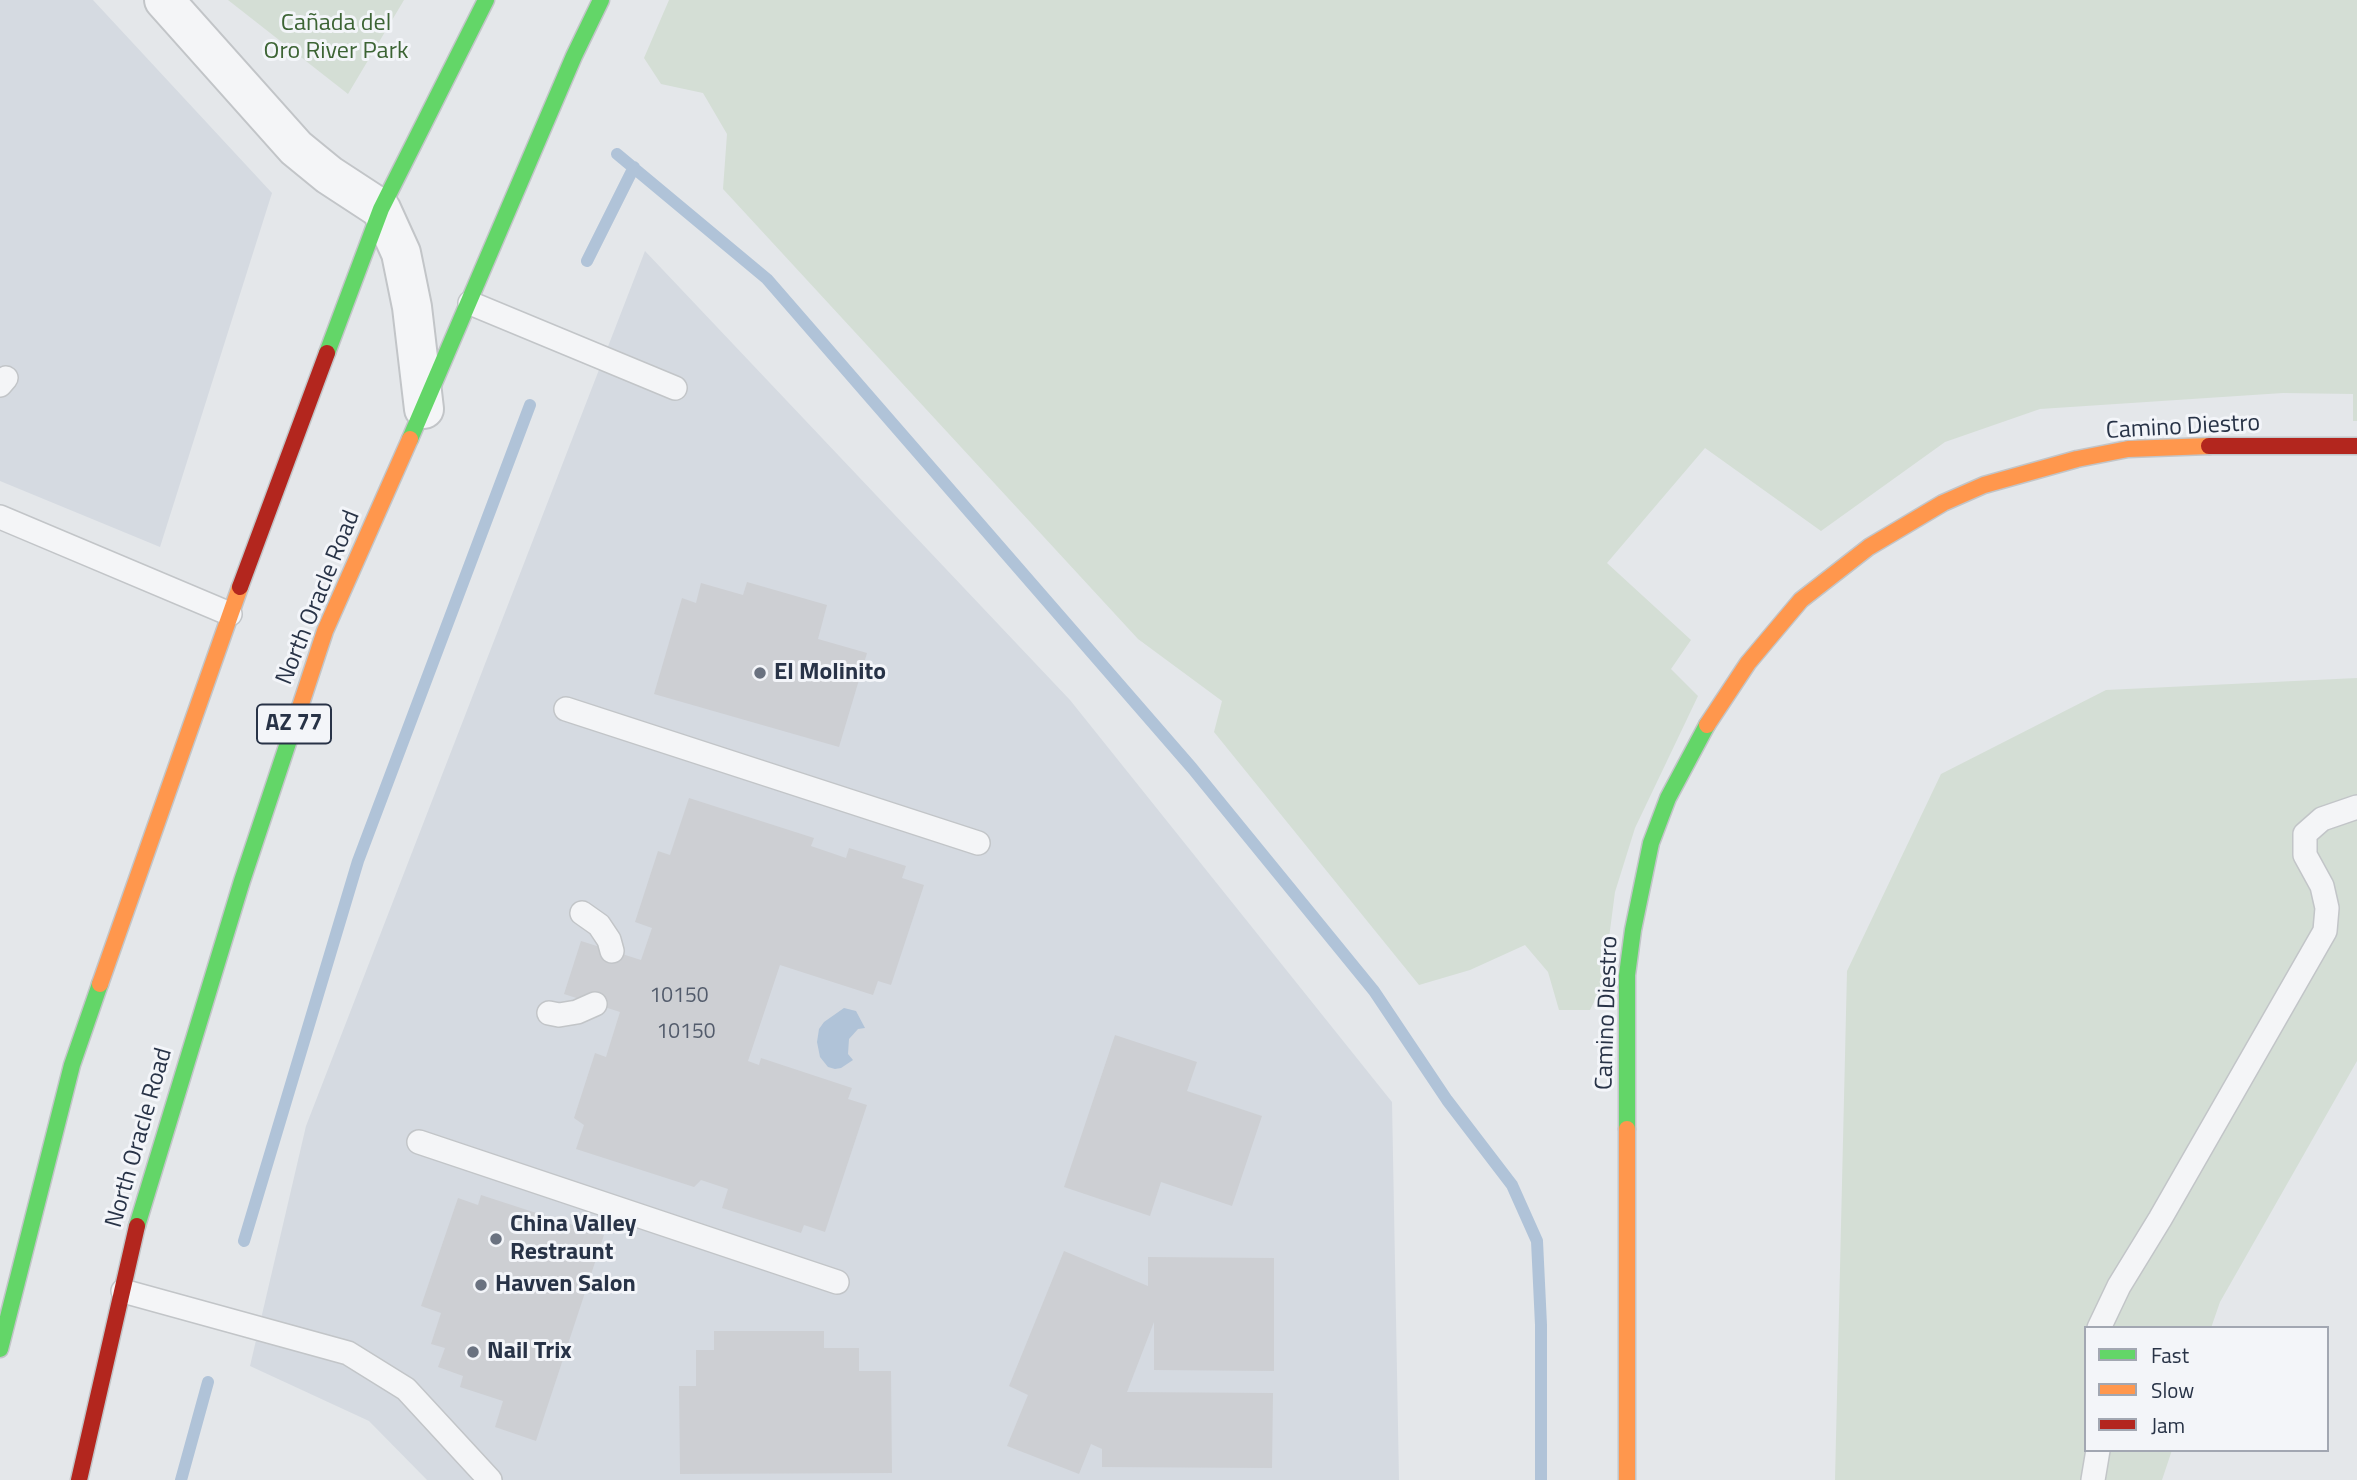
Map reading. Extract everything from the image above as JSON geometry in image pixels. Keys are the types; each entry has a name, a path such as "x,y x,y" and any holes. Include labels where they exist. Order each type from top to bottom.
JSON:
{"main road":[{"path":"0,1349 72,1065 230,614 381,209 486,0"},
{"name":"North Oracle Road","path":"79,1480 140,1213 237,895 325,631 470,303 574,56 601,0"},
{"name":"Camino Diestro","path":"1627,1480 1627,975 1633,930 1651,843 1668,798 1703,731 1748,663 1801,600 1869,547 1943,503 1984,485 2077,459 2128,449 2178,446 2357,446"}],"street":[{"path":"164,0 296,148 329,175 381,209 401,253 412,307 424,409"}],"lane":[{"path":"470,303 674,388"},
{"path":"0,517 230,614"},
{"path":"566,709 978,843"},
{"path":"2100,1326 2119,1286 2325,931 2327,908 2322,886 2305,855 2305,834 2322,818 2357,807"},
{"path":"582,913 599,925 609,940 612,951"},
{"path":"549,1013 559,1015 576,1012 595,1004"},
{"path":"419,1142 836,1282"},
{"path":"123,1291 348,1353 406,1389 490,1480"},
{"path":"2093,1480 2098,1452"}],"shaded area":[{"path":"0,0 93,0 272,193 160,547 0,481"},
{"path":"645,251 1070,700 1392,1102 1399,1480 427,1480 369,1421 250,1366 306,1126"}],"green space":[{"name":"Cañada del Oro River Park","path":"228,0 404,0 348,94"},
{"path":"669,0 2357,0 2357,421 2353,421 2353,394 2283,393 2040,409 1945,442 1821,531 1705,448 1607,563 1691,640 1671,669 1698,696 1635,828 1615,892 1603,984 1590,1010 1559,1010 1548,972 1525,945 1470,970 1419,985 1214,732 1222,701 1138,639 723,189 727,134 703,93 661,84 644,58"},
{"path":"2357,678 2357,1061 2220,1302 2212,1326 2084,1326 2084,1452 2171,1452 2162,1480 1835,1480 1847,971 1941,774 2106,690"}],"water":[{"path":"844,1008 856,1011 865,1028 858,1029 849,1039 848,1054 853,1060 835,1069 828,1067 820,1057 817,1042 819,1029 824,1022"}],"building":[{"name":"El Molinito","path":"747,582 827,605 818,639 867,653 839,747 654,694 682,598 696,603 701,583 743,595"},
{"path":"689,798 814,838 811,846 846,858 849,848 906,866 902,878 924,885 891,985 878,981 873,995 780,965 748,1061 759,1065 761,1058 852,1088 848,1099 867,1105 825,1232 804,1225 801,1233 722,1208 728,1189 701,1180 694,1187 576,1149 584,1125 574,1118 595,1053 606,1057 620,1012 564,994 581,941 641,960 652,928 635,922 658,851 670,855"},
{"path":"1115,1035 1197,1062 1187,1091 1262,1116 1232,1206 1161,1182 1150,1216 1064,1187"},
{"path":"481,1195 604,1235 536,1441 495,1427 503,1401 460,1387 463,1376 438,1367 445,1348 431,1344 441,1313 421,1306 458,1198 478,1205"},
{"path":"1064,1251 1148,1286 1148,1257 1274,1258 1274,1371 1154,1370 1154,1322 1127,1392 1273,1393 1272,1468 1102,1467 1102,1449 1091,1444 1079,1474 1007,1446 1028,1395 1009,1386"},
{"path":"714,1331 824,1331 824,1348 859,1348 859,1371 891,1371 892,1473 680,1474 679,1386 696,1386 696,1350 714,1350"}],"waterway":[{"path":"617,154 767,279 1192,768 1374,991 1447,1100 1512,1185 1537,1241 1541,1325 1541,1480"},
{"path":"587,261 634,167"},
{"path":"244,1241 358,861 530,405"},
{"path":"181,1480 208,1382"}],"traffic: fast":[{"path":"327,353 381,209 486,0"},
{"path":"410,439 574,56 601,0"},
{"path":"137,1226 242,881 300,707"},
{"path":"1627,1129 1627,975 1633,930 1651,843 1668,798 1707,725"},
{"path":"0,1349 72,1065 100,984"}],"traffic: slow":[{"path":"300,707 325,631 410,439"},
{"path":"1707,725 1748,663 1801,600 1869,547 1943,503 1984,485 2077,459 2128,449 2209,446"},
{"path":"100,984 240,587"},
{"path":"1627,1129 1627,1480"}],"traffic: jam":[{"path":"240,587 327,353"},
{"path":"2209,446 2357,446"},
{"path":"79,1480 137,1226"}],"place":[{"name":"El Molinito","path":"760,673"},
{"name":"China Valley Restraunt","path":"496,1239"},
{"name":"Havven Salon","path":"481,1285"},
{"name":"Nail Trix","path":"473,1352"}]}
